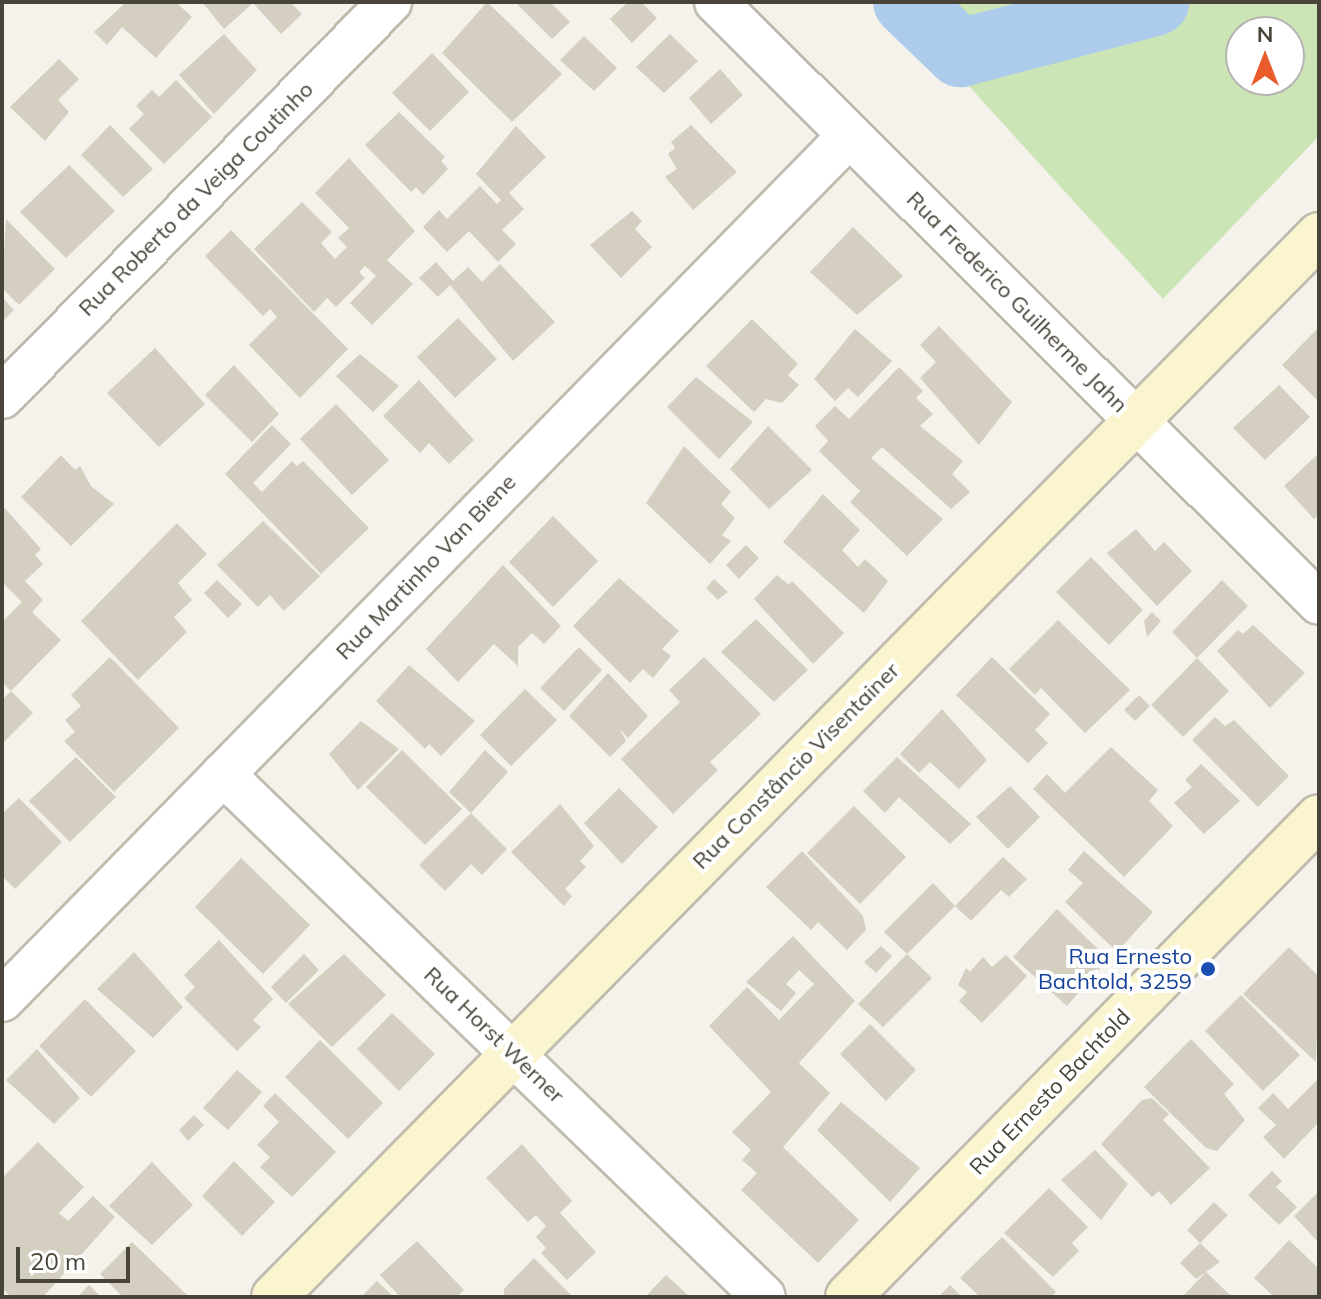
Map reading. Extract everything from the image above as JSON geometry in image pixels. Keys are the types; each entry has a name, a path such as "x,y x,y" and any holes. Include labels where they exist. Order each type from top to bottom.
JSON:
{"street":[{"name":"Rua Roberto da Veiga Coutinho","path":"2,397 390,2"},
{"name":"Rua Frederico Guilherme Jahn","path":"716,2 1319,603"},
{"name":"Rua Martinho Van Biene","path":"2,1000 850,135"},
{"name":"Rua Constâncio Visentainer","path":"274,1297 1319,235"},
{"name":"Rua Horst Werner","path":"223,774 764,1297"},
{"name":"Rua Ernesto Bachtold","path":"848,1297 1319,817"}],"green space":[{"path":"892,2 1319,2 1319,136 1163,299"}],"building":[{"path":"126,2 176,2 192,17 156,58 122,27 107,45 94,32"},
{"path":"202,2 290,2 302,14 281,34 253,3 224,29"},
{"path":"487,2 562,74 512,122 442,53"},
{"path":"515,2 550,2 570,22 552,39"},
{"path":"628,2 641,2 657,18 632,43 610,19"},
{"path":"224,34 257,70 214,114 179,75"},
{"path":"670,34 698,61 664,93 636,67"},
{"path":"584,36 617,68 594,91 560,60"},
{"path":"432,53 469,92 430,131 392,93"},
{"path":"59,59 79,79 58,100 69,112 45,141 10,107"},
{"path":"720,69 743,95 711,124 689,98"},
{"path":"176,80 212,117 164,164 129,129 144,114 136,106 152,90 159,97"},
{"path":"399,112 445,157 441,161 448,169 423,195 416,187 411,192 365,145"},
{"path":"110,125 153,169 123,197 81,155"},
{"path":"691,125 737,172 693,210 665,177 677,169 668,154 675,148 671,142"},
{"path":"516,126 546,157 509,193 524,209 502,230 516,244 498,262 469,231 447,252 423,227 439,210 447,219 480,186 497,204 501,200 476,174"},
{"path":"349,158 415,231 387,260 413,284 372,325 350,303 376,276 365,266 359,272 365,278 336,307 327,298 314,312 254,249 302,202 332,232 321,243 335,259 347,247 338,238 349,228 315,193"},
{"path":"69,165 115,211 66,258 20,212"},
{"path":"632,211 642,221 635,229 652,247 621,278 590,245"},
{"path":"6,219 55,269 19,305 2,288"},
{"path":"853,227 903,276 857,315 810,272"},
{"path":"231,230 348,349 300,398 249,345 277,317 270,309 263,316 205,256"},
{"path":"436,262 453,281 468,267 482,282 500,264 555,322 513,361 450,285 438,297 419,278"},
{"path":"2,297 14,310 2,322"},
{"path":"458,318 497,359 455,398 417,357"},
{"path":"752,319 798,364 788,375 799,385 782,403 766,399 754,412 706,366"},
{"path":"939,326 1012,402 979,445 920,378 936,362 920,345"},
{"path":"1319,327 1319,402 1282,365"},
{"path":"855,329 892,361 858,397 848,388 835,401 814,379"},
{"path":"155,348 205,404 159,447 107,393"},
{"path":"360,354 399,386 373,412 336,376"},
{"path":"234,365 279,414 252,442 205,395"},
{"path":"899,367 923,391 916,398 933,414 920,426 963,461 952,474 970,492 951,509 882,447 871,458 943,519 907,556 850,502 860,491 819,451 828,441 815,426 835,406 849,419"},
{"path":"696,377 753,422 719,459 667,407"},
{"path":"419,380 474,440 449,464 429,443 420,453 383,416"},
{"path":"1279,385 1310,417 1265,460 1233,428"},
{"path":"336,404 389,460 352,495 300,439"},
{"path":"272,425 291,444 253,483 262,492 292,461 297,466 303,461 369,528 321,574 225,474"},
{"path":"768,426 812,470 769,509 730,469"},
{"path":"684,446 731,492 721,504 735,518 722,535 731,541 710,564 646,503"},
{"path":"1319,453 1319,515 1314,519 1284,486"},
{"path":"61,455 75,470 80,466 91,486 114,504 71,546 21,497"},
{"path":"823,494 860,530 842,550 858,567 865,559 888,581 864,613 783,542"},
{"path":"2,505 41,549 35,555 43,564 25,581 43,600 32,612 61,640 11,691 2,682 2,622 22,602 2,582"},
{"path":"553,516 598,561 553,607 509,562"},
{"path":"263,521 320,576 284,611 270,595 258,607 217,565"},
{"path":"177,523 207,554 178,583 192,600 174,617 187,632 138,680 81,621"},
{"path":"1136,529 1155,551 1164,542 1192,571 1157,606 1107,553"},
{"path":"746,545 759,558 739,579 726,565"},
{"path":"1091,557 1143,610 1109,645 1056,592"},
{"path":"503,565 561,626 544,644 532,633 518,647 518,666 494,644 458,682 426,649"},
{"path":"777,575 789,585 792,581 844,633 813,664 754,599"},
{"path":"619,578 679,631 662,649 671,656 653,678 643,669 630,683 573,626"},
{"path":"714,579 728,592 718,600 706,588"},
{"path":"217,580 242,604 228,618 204,593"},
{"path":"1222,580 1248,606 1197,658 1172,632"},
{"path":"1152,612 1161,621 1147,637 1144,621"},
{"path":"756,619 808,670 774,702 721,652"},
{"path":"1058,620 1130,690 1085,733 1041,688 1035,695 1009,669"},
{"path":"1253,625 1305,673 1270,708 1217,651 1238,630 1243,634"},
{"path":"579,647 602,670 564,711 540,688"},
{"path":"110,657 179,728 114,792 64,741 75,732 65,720 81,706 71,695"},
{"path":"704,657 761,714 710,762 718,770 673,814 621,759 680,702 669,690"},
{"path":"992,657 1050,714 1035,730 1048,743 1028,763 956,695"},
{"path":"1197,658 1229,691 1183,737 1151,705"},
{"path":"409,665 475,721 441,756 429,744 425,749 376,701"},
{"path":"608,673 648,716 628,738 620,729 626,741 610,757 569,716"},
{"path":"525,689 557,720 511,766 480,735"},
{"path":"11,691 33,713 2,744 2,700"},
{"path":"1139,695 1150,706 1135,721 1124,710"},
{"path":"942,709 987,760 959,789 930,762 919,773 900,754"},
{"path":"1215,717 1225,726 1234,720 1289,776 1258,807 1192,740"},
{"path":"361,721 399,749 358,790 329,754"},
{"path":"1111,747 1158,790 1149,801 1173,826 1124,877 1033,789 1047,774 1065,793"},
{"path":"402,750 462,809 425,845 366,787"},
{"path":"485,750 508,772 471,813 449,792"},
{"path":"76,757 116,797 70,842 29,801"},
{"path":"897,757 971,824 950,844 899,797 885,813 863,791"},
{"path":"1201,764 1240,801 1204,834 1174,803 1192,787 1185,780"},
{"path":"1010,786 1040,817 1008,849 976,817"},
{"path":"619,788 658,827 622,864 584,823"},
{"path":"19,798 62,842 15,889 2,876 2,814"},
{"path":"560,804 594,846 580,861 586,867 565,889 572,896 564,906 511,852"},
{"path":"854,806 906,857 860,904 807,853"},
{"path":"471,813 507,849 482,875 471,864 445,891 419,865"},
{"path":"802,851 863,916 866,930 847,950 818,922 811,930 766,887"},
{"path":"1084,851 1153,912 1117,952 1065,902 1083,883 1068,870"},
{"path":"1003,857 1027,879 1009,897 1001,890 971,921 955,906"},
{"path":"241,858 310,925 263,974 195,907"},
{"path":"933,883 955,906 907,954 884,932"},
{"path":"1057,909 1108,959 1067,1006 1013,957"},
{"path":"793,936 855,1001 799,1063 830,1093 783,1147 859,1220 818,1263 741,1190 757,1173 742,1160 751,1150 732,1132 771,1092 709,1026 747,987 779,1020 814,984 799,970 786,984 796,993 781,1011 746,982"},
{"path":"219,940 273,999 253,1020 261,1027 237,1051 184,998 195,987 184,975"},
{"path":"881,946 892,956 876,973 864,962"},
{"path":"1289,947 1319,977 1316,1062 1243,994"},
{"path":"134,952 183,1007 153,1038 97,989"},
{"path":"304,954 319,970 286,1003 271,987"},
{"path":"344,954 386,995 332,1047 288,1004"},
{"path":"907,954 932,978 883,1027 858,1004"},
{"path":"1006,955 1027,976 982,1023 959,1001 967,992 958,985 966,968 970,972 983,957 992,967"},
{"path":"1241,995 1300,1055 1263,1091 1205,1031"},
{"path":"85,999 136,1051 91,1097 39,1046"},
{"path":"392,1013 435,1054 399,1091 357,1049"},
{"path":"870,1024 916,1070 886,1101 840,1054"},
{"path":"1191,1039 1234,1084 1224,1094 1245,1120 1217,1151 1206,1148 1144,1087"},
{"path":"320,1040 383,1103 348,1139 285,1077"},
{"path":"37,1049 80,1098 54,1124 6,1080"},
{"path":"237,1070 262,1092 228,1130 203,1108"},
{"path":"1319,1078 1319,1122 1284,1159 1263,1137 1276,1125 1258,1108 1273,1093 1288,1109"},
{"path":"275,1093 336,1152 292,1197 260,1167 270,1157 257,1145 279,1122 263,1106"},
{"path":"1152,1098 1169,1114 1163,1120 1210,1168 1171,1205 1159,1191 1152,1197 1101,1144 1142,1100"},
{"path":"841,1102 920,1168 890,1202 817,1130"},
{"path":"194,1115 204,1125 188,1141 179,1130"},
{"path":"38,1142 84,1187 59,1213 68,1221 93,1196 115,1217 43,1297 11,1297 2,1288 2,1178"},
{"path":"522,1144 572,1201 560,1213 596,1252 567,1280 541,1253 546,1248 536,1237 546,1226 536,1215 528,1222 486,1178"},
{"path":"1095,1150 1128,1184 1101,1220 1061,1180"},
{"path":"234,1161 275,1202 242,1236 202,1196"},
{"path":"152,1162 193,1205 152,1245 109,1206"},
{"path":"1272,1171 1282,1181 1276,1187 1297,1207 1279,1225 1248,1195"},
{"path":"1049,1188 1088,1227 1072,1243 1079,1251 1053,1277 1004,1233"},
{"path":"1319,1191 1319,1243 1294,1216"},
{"path":"1214,1202 1228,1215 1200,1243 1187,1230"},
{"path":"1002,1237 1056,1292 1051,1297 980,1297 960,1278"},
{"path":"1289,1240 1319,1269 1319,1297 1274,1297 1254,1278"},
{"path":"417,1241 464,1290 457,1297 400,1297 380,1275"},
{"path":"132,1242 189,1297 123,1297 100,1274"},
{"path":"1200,1243 1220,1262 1196,1279 1180,1263"},
{"path":"534,1258 573,1297 504,1297 504,1289"},
{"path":"1206,1272 1232,1297 1182,1297"},
{"path":"666,1275 690,1297 645,1297"},
{"path":"377,1281 394,1297 361,1297"},
{"path":"89,1285 101,1297 77,1297"},
{"path":"950,1285 962,1297 938,1297"}],"waterway":[{"path":"907,2 960,53 1155,2"}],"place":[{"name":"Rua Ernesto Bachtold, 3259","path":"1208,969"}]}
